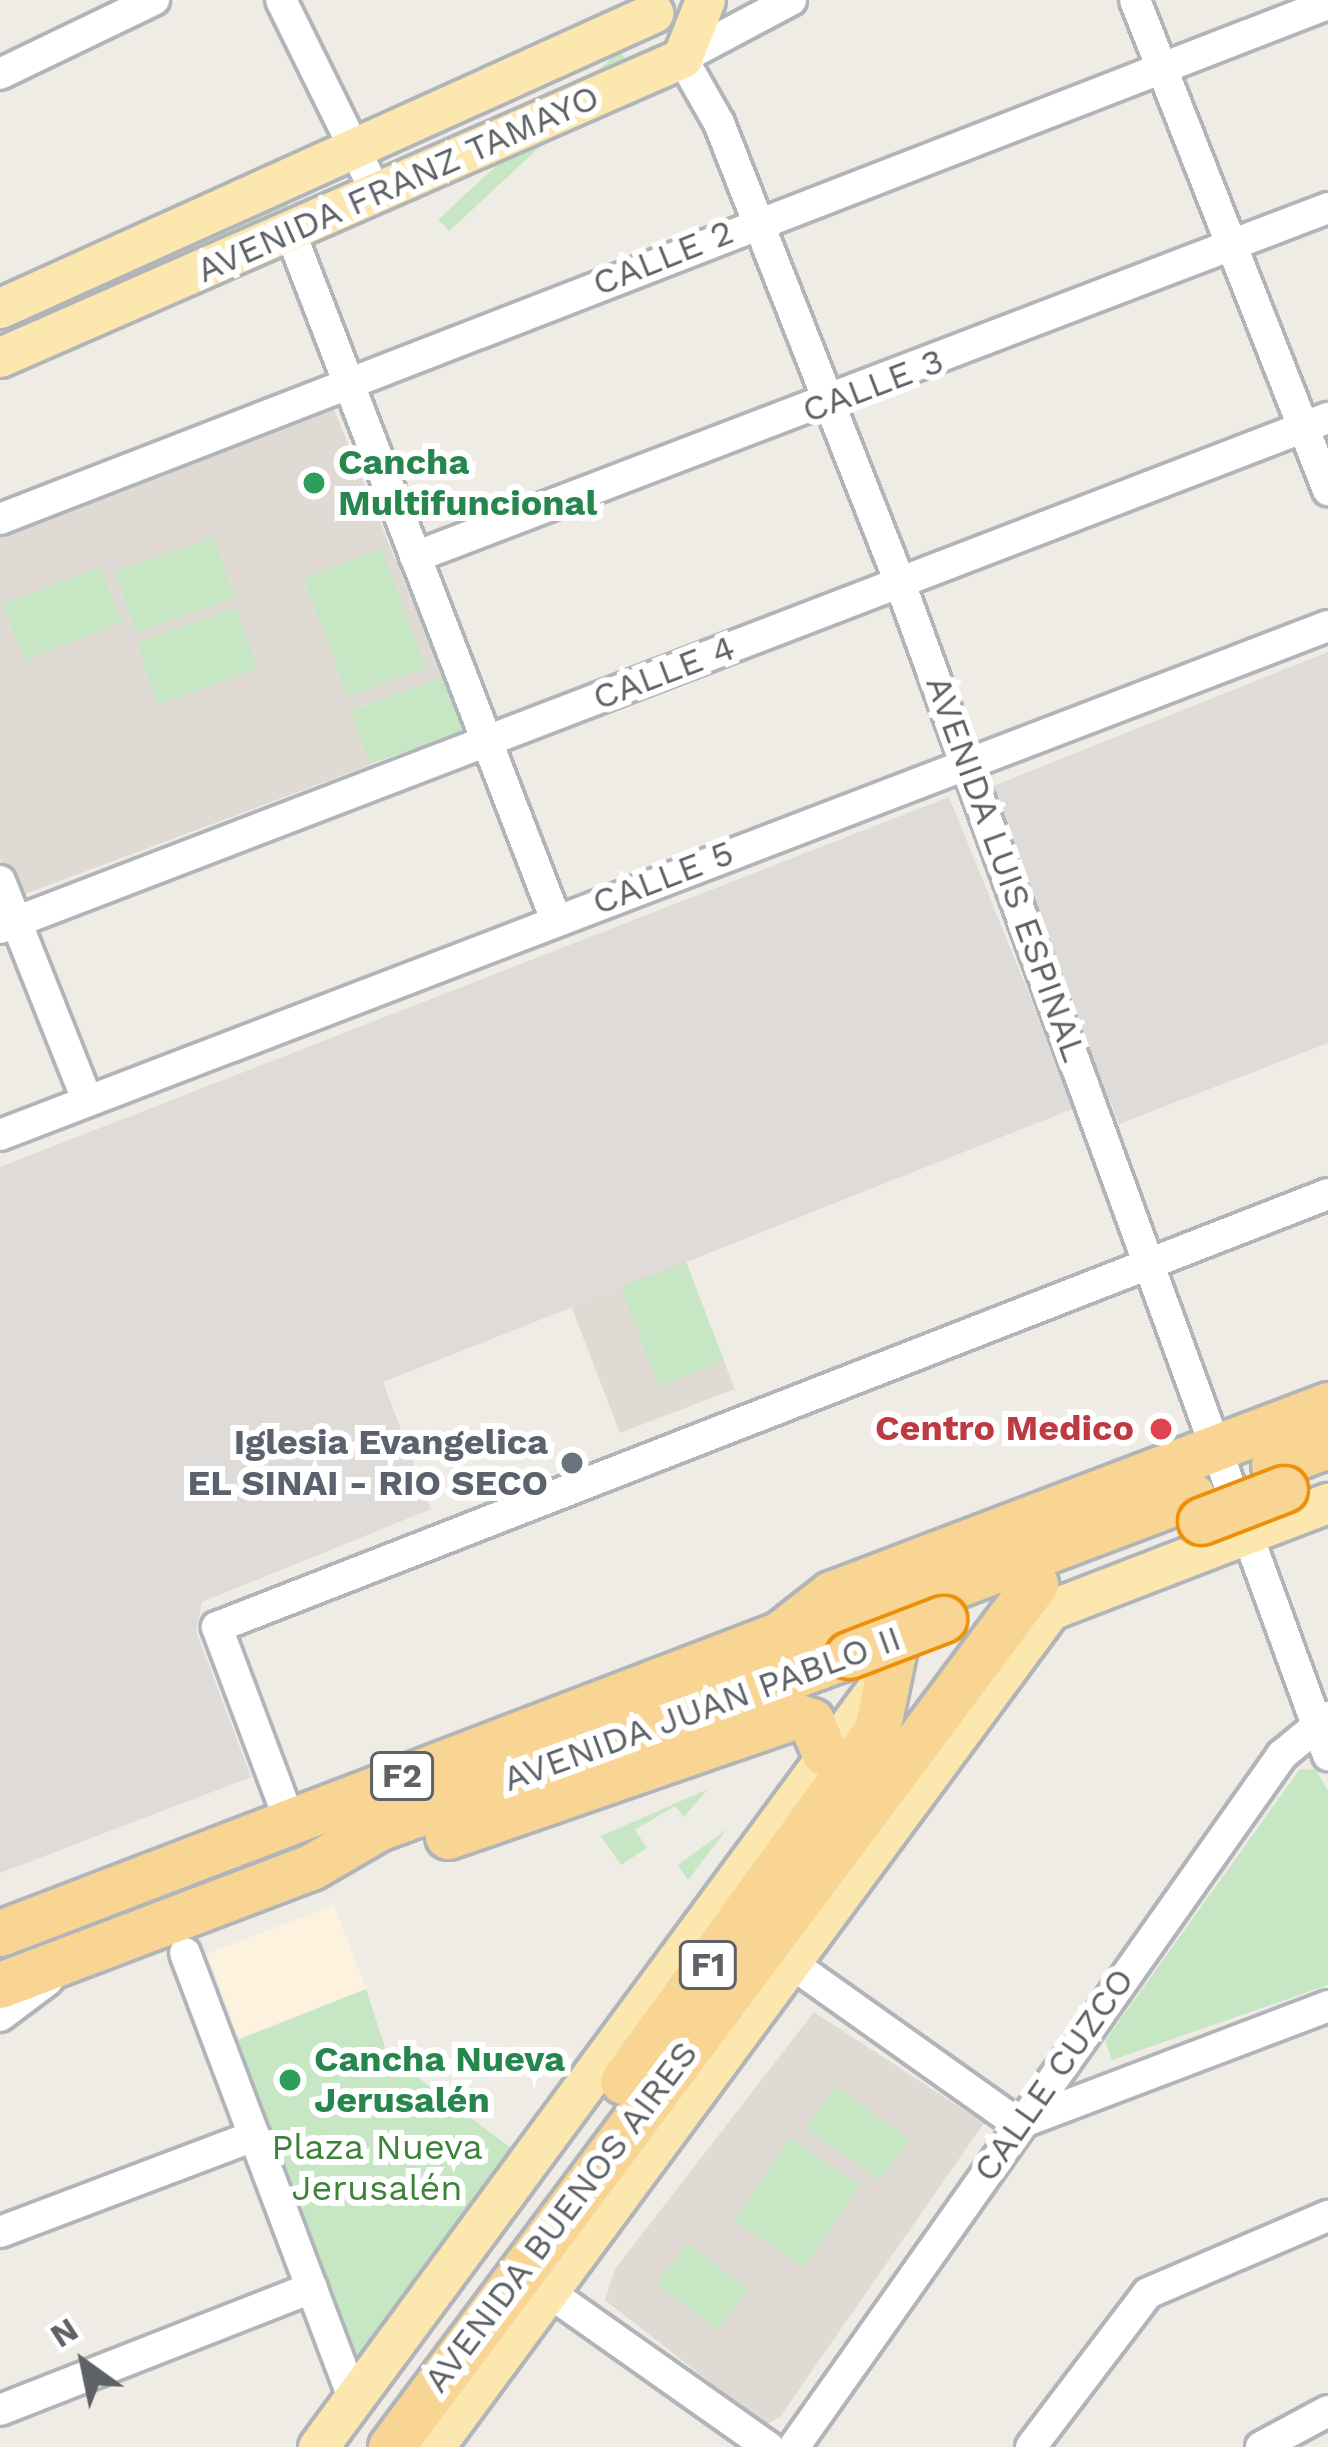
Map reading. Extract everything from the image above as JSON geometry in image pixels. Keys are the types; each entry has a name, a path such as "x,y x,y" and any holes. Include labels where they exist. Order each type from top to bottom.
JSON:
{"highway":[{"name":"AVENIDA JUAN PABLO II","path":"8,1924 780,1634 831,1594 1328,1405"},
{"name":"F2","path":"1279,1477 1328,1445"},
{"name":"AVENIDA JUAN PABLO II","path":"0,1985 311,1867 378,1828 849,1655 923,1612 1042,1597 1196,1509 1279,1477 1328,1472"},
{"name":"F2","path":"780,1634 923,1612 1196,1509"},
{"name":"AVENIDA BUENOS AIRES","path":"392,2447 1042,1597"},
{"name":"AVENIDA BUENOS AIRES","path":"358,2447 878,1730 896,1662 923,1612"},
{"path":"311,1867 385,1858 795,1716 811,1721 824,1752"}],"main road":[{"path":"682,58 705,0"},
{"name":"AVENIDA FRANZ TAMAYO","path":"0,308 358,149 658,3"},
{"name":"AVENIDA LUIS ESPINAL","path":"658,3 682,58"},
{"name":"AVENIDA FRANZ TAMAYO","path":"3,345 291,234 682,58"},
{"name":"AVENIDA JUAN PABLO II","path":"1042,1597 1250,1533 1328,1503"},
{"name":"AVENIDA BUENOS AIRES","path":"434,2447 788,1961 1042,1597"},
{"name":"AVENIDA BUENOS AIRES","path":"318,2447 824,1752 896,1662"}],"street":[{"path":"0,74 154,0"},
{"path":"281,0 377,194"},
{"name":"AVENIDA FRANZ TAMAYO","path":"682,58 791,0"},
{"path":"1136,0 1168,67 1235,243 1316,423 1328,490"},
{"name":"CALLE 2","path":"0,519 760,219 1328,4"},
{"name":"AVENIDA LUIS ESPINAL","path":"682,58 760,219 900,583 1322,1719 1328,1755"},
{"name":"CALLE 3","path":"415,556 828,404 1328,208"},
{"path":"291,234 556,920"},
{"name":"CALLE 4","path":"8,924 1316,423"},
{"name":"CALLE 5","path":"0,1135 967,760 1328,626"},
{"path":"0,881 8,924 87,1100"},
{"path":"290,1819 217,1627 1328,1194"},
{"name":"CALLE CUZCO","path":"794,2447 1282,1755 1322,1719"},
{"path":"185,1953 353,2398"},
{"name":"AVENIDA JUAN PABLO II","path":"0,2016 81,1955"},
{"path":"788,1961 1018,2124 1328,2006"},
{"path":"0,2232 254,2135"},
{"path":"1031,2447 1148,2293 1328,2216"},
{"path":"0,2410 312,2288"},
{"path":"547,2291 768,2447"},
{"path":"1261,2447 1328,2411"}],"shaded area":[{"path":"333,407 444,678 351,710 370,765 17,897 0,858 0,531"},
{"path":"1328,652 1328,1043 1119,1124 986,789"},
{"path":"949,797 1075,1108 383,1382 431,1509 202,1602 196,1631 251,1777 0,1873 0,1167"},
{"path":"686,1262 735,1389 620,1433 571,1306"},
{"path":"334,1905 366,1989 239,2038 207,1954"},
{"path":"814,2012 984,2123 780,2417 765,2425 605,2300 615,2269"}],"green space":[{"path":"619,51 630,63 449,231 438,219"},
{"path":"280,199 291,209 25,324 22,319"},
{"path":"214,537 235,598 136,633 115,571"},
{"path":"382,549 425,668 347,697 304,577"},
{"path":"100,567 122,623 24,660 3,604"},
{"path":"236,608 257,669 158,704 137,642"},
{"path":"444,678 463,732 369,764 350,710"},
{"path":"686,1262 724,1361 659,1386 621,1287"},
{"path":"1300,1769 1316,1770 1328,1791 1328,1985 1112,2060 1105,2041"},
{"path":"708,1789 684,1817 675,1806 635,1830 647,1848 621,1865 601,1836"},
{"path":"727,1829 688,1880 678,1865"},
{"name":"Plaza Nueva Jerusalén","path":"366,1989 387,2054 512,2149 360,2356 344,2356 228,2044"},
{"path":"836,2086 910,2139 880,2181 806,2127"},
{"path":"790,2138 860,2185 804,2268 734,2221"},
{"path":"687,2243 748,2289 718,2330 656,2284"}],"place":[{"name":"Cancha Multifuncional","path":"314,483"},
{"name":"Centro Medico","path":"1161,1429"},
{"name":"Iglesia Evangelica EL SINAI - RIO SECO","path":"572,1463"},
{"name":"Cancha Nueva Jerusalén","path":"290,2080"}]}
